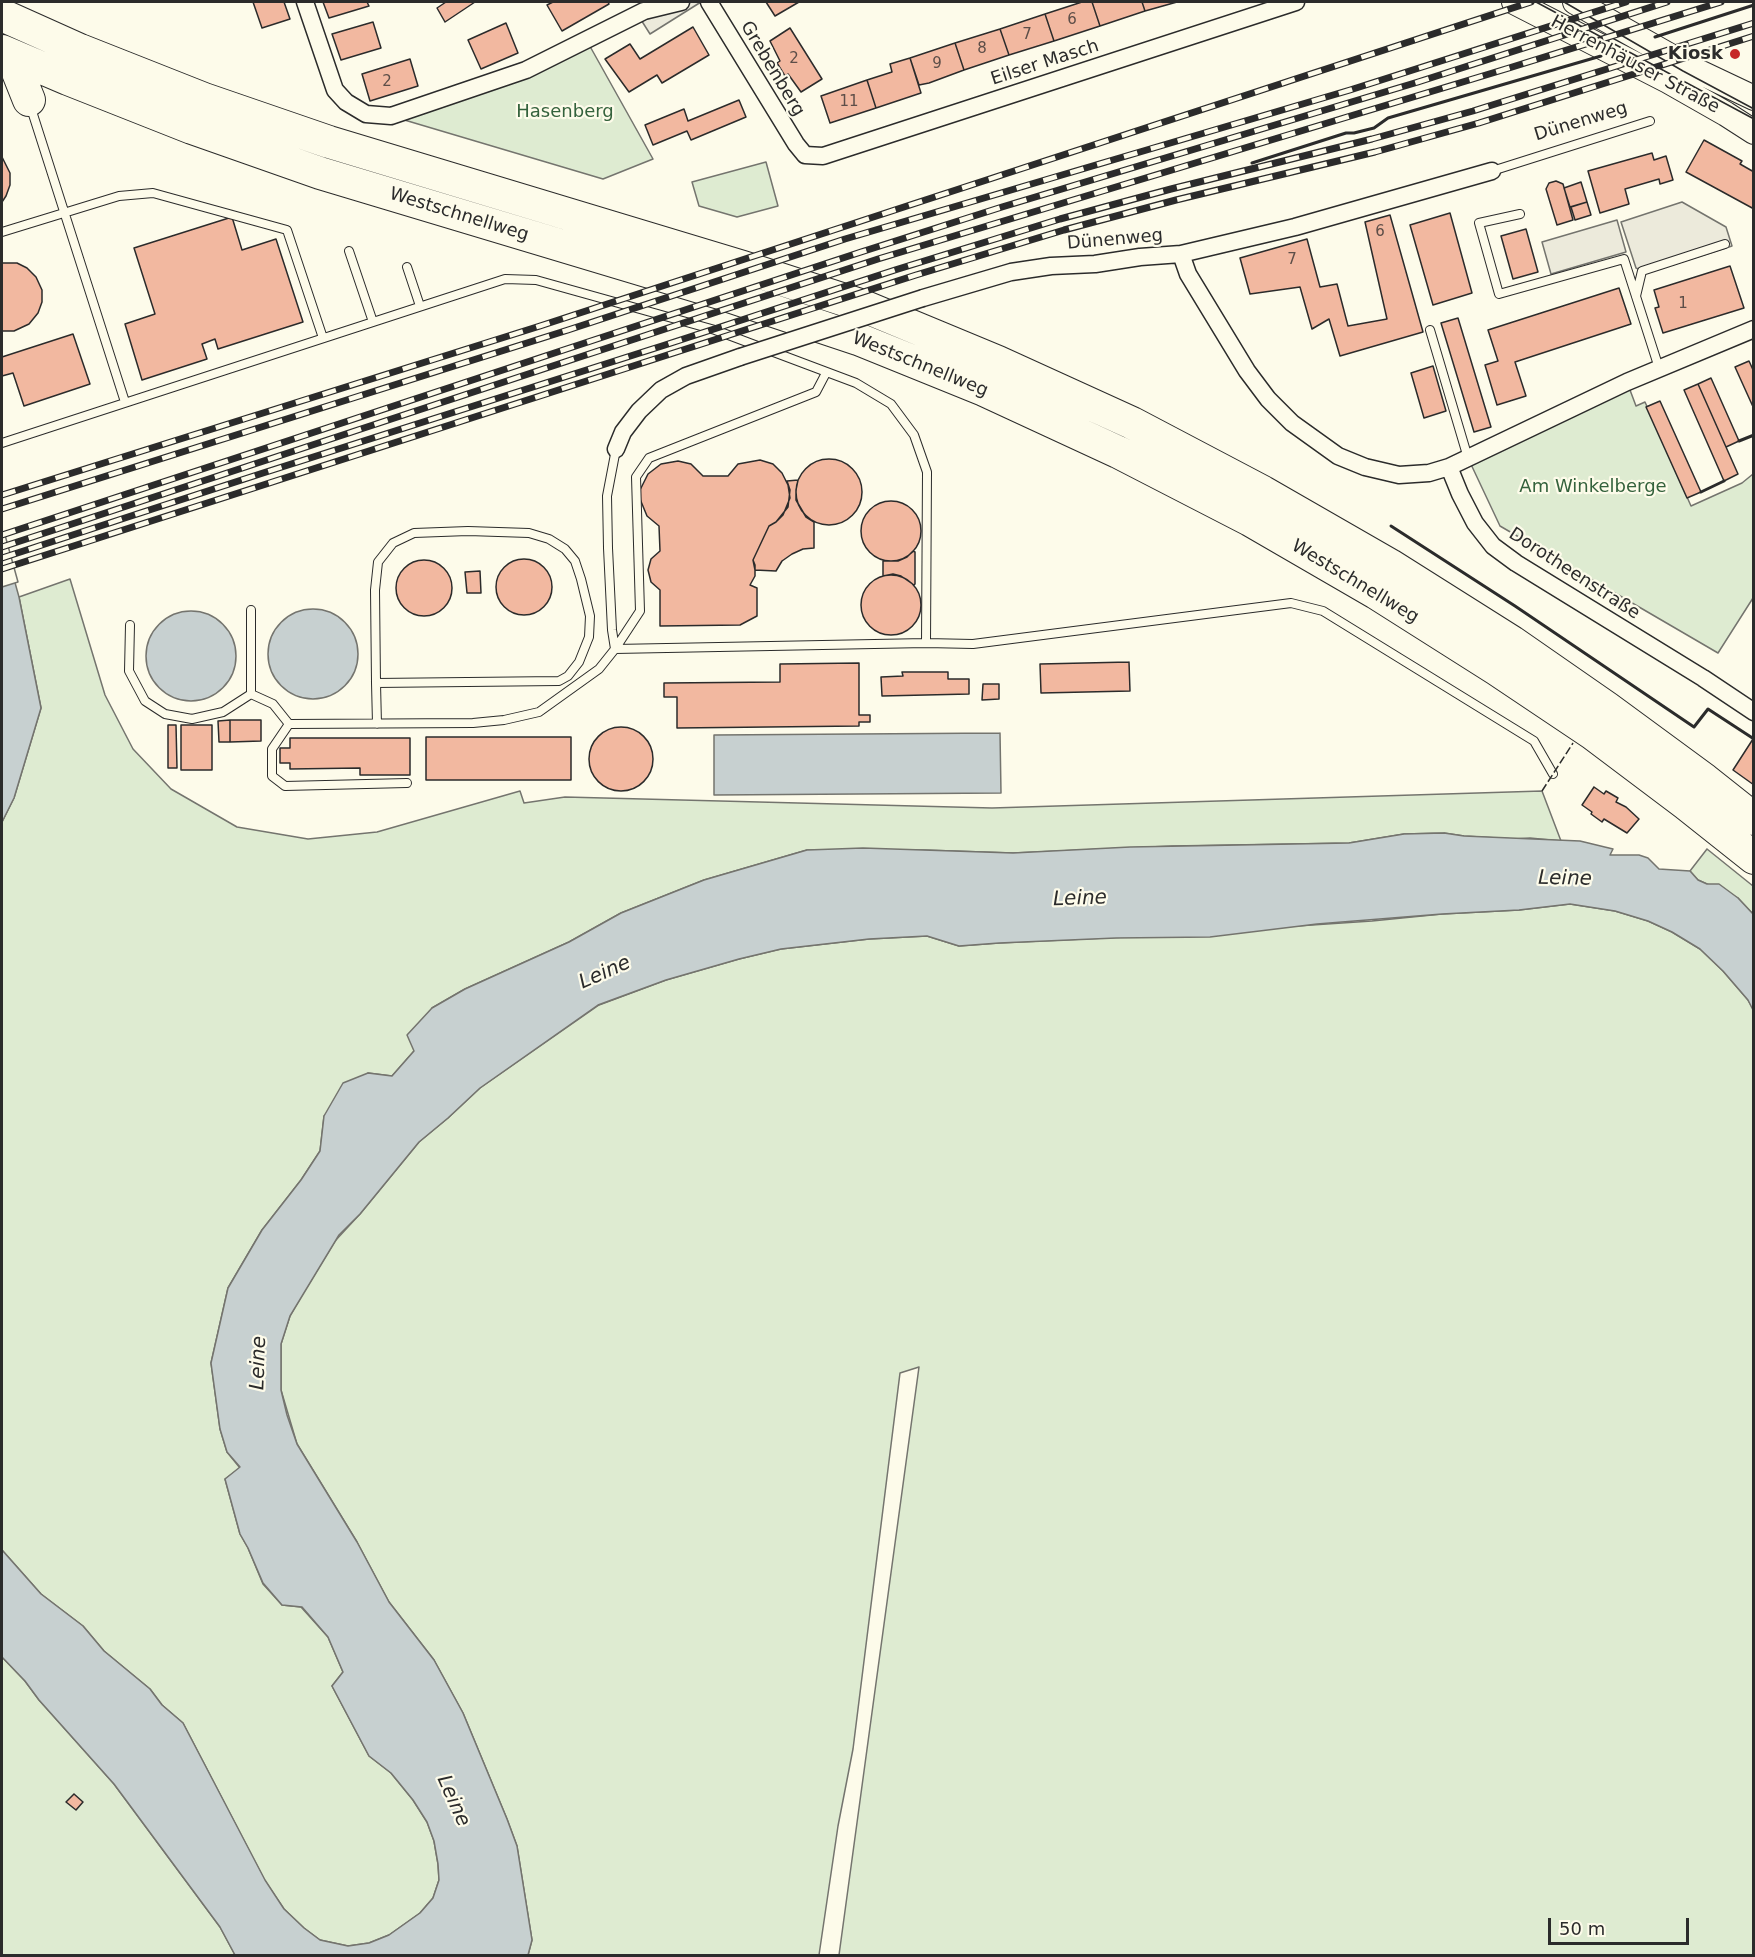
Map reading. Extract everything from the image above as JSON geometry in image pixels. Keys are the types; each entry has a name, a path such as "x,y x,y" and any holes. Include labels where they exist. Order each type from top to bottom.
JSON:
{"highway":[{"name":"Westschnellweg","path":"2,15 80,50 204,99 329,142 863,306 998,362 1111,414 1263,492 1390,565 1512,642 1607,708 1754,819"},
{"name":"Westschnellweg","path":"6,53 181,124 320,173 723,294 858,339 984,390 1118,452 1250,520 1376,593 1593,734 1754,858"},
{"path":"6,53 29,100"}],"street":[{"path":"305,2 335,90 346,102 366,114 392,116 526,70 641,6 681,2"},
{"name":"Grebenberg","path":"709,2 777,115 805,155"},
{"name":"Eilser Masch","path":"805,155 823,156 1296,2"},
{"name":"Herrenhäuser Straße","path":"1514,2 1668,81 1754,132"},
{"name":"Herrenhäuser Straße","path":"1575,2 1695,70 1754,98"},
{"name":"Dünenweg","path":"616,450 623,432 639,411 661,390 686,376 923,298 1011,272 1181,254 1295,227 1492,171"},
{"path":"1181,254 1188,274 1247,370 1268,399 1292,423 1338,456 1365,467 1399,475 1429,473 1449,467 1659,368 1754,329"},
{"name":"Dorotheenstraße","path":"1449,467 1460,494 1476,523 1493,546 1516,563 1754,712"}],"lane":[{"path":"29,100 124,402"},
{"name":"Dünenweg","path":"1492,171 1650,121"},
{"path":"2,232 119,196 153,193 287,230 323,338"},
{"path":"1520,214 1479,223 1498,294 1624,259 1659,368"},
{"path":"1636,296 1642,271 1725,244"},
{"path":"349,251 373,322"},
{"path":"407,267 420,306"},
{"path":"2,443 505,279 536,280 715,330 856,383 891,404 915,435 927,472 926,643"},
{"path":"1430,330 1468,458"},
{"path":"289,724 472,723 504,720 539,712 599,669 640,611 636,477 649,458 816,392 826,373"},
{"path":"615,649 612,630 607,496 616,450"},
{"path":"376,683 560,681 568,676 579,662 589,638 590,616 575,561 565,549 549,539 529,533 468,531 414,533 393,543 378,562 375,590 376,724"},
{"path":"615,649 973,644 1291,603 1323,611 1534,741 1553,774"},
{"path":"251,610 251,694"},
{"path":"130,625 129,671 145,701 165,714 192,719 223,712 251,694"},
{"path":"560,681 566,694"},
{"path":"251,694 273,704 289,724"},
{"path":"289,724 272,749 272,776 285,786 407,783"}],"green space":[{"name":"Hasenberg","path":"587,41 653,159 603,179 391,116"},
{"path":"766,162 778,206 737,217 699,206 692,182"},
{"name":"Am Winkelberge","path":"1627,382 1636,406 1645,402 1691,506 1742,483 1753,474 1753,598 1718,653 1500,526 1468,458"},
{"path":"70,579 105,695 133,749 171,789 237,827 308,839 377,832 520,791 524,803 565,797 992,808 1542,791 1561,841 1444,833 1404,834 1349,843 1172,846 1013,853 807,850 704,880 621,913 569,942 465,989 432,1008 414,1051 392,1076 368,1073 324,1116 320,1151 301,1180 262,1230 228,1288 211,1363 220,1429 227,1452 240,1468 225,1479 240,1534 263,1584 282,1605 301,1607 328,1637 343,1672 332,1686 369,1756 391,1773 413,1800 427,1822 434,1841 439,1880 433,1898 420,1913 389,1935 369,1943 348,1946 320,1940 284,1909 265,1881 183,1723 162,1705 150,1689 104,1651 83,1626 41,1594 2,1550 2,822 14,798 41,708 19,597"},
{"path":"1707,849 1753,886 1753,914 1738,898 1698,880 1690,871"},
{"path":"1570,904 1615,911 1648,921 1672,932 1700,949 1723,971 1754,1010 1753,1955 839,1955 919,1367 900,1373 853,1749 838,1826 819,1955 528,1955 532,1940 517,1846 463,1713 434,1660 389,1602 357,1542 297,1444 281,1390 281,1344 290,1316 335,1241 419,1142 480,1088 599,1005 666,980 781,949 869,939 927,936 959,946 1147,936 1519,910"},
{"path":"2,1657 114,1784 220,1927 235,1955 2,1955"}],"shaded area":[{"path":"681,2 701,2 650,34 638,15"},
{"path":"1682,202 1726,227 1732,246 1647,273 1636,268 1621,222"},
{"path":"1617,220 1626,252 1551,274 1542,242"}],"water":[{"path":"2,536 19,597 41,708 14,798 2,822"},
{"path":"313,609 330,612 345,622 355,637 358,654 355,671 345,686 330,696 313,699 296,696 281,686 271,671 268,654 271,637 281,622 296,612"},
{"path":"191,611 208,614 223,624 233,639 236,656 233,673 223,688 208,698 191,701 174,698 159,688 149,673 146,656 149,639 159,624 174,614"},
{"path":"1000,733 1001,793 714,795 714,735"},
{"name":"Leine","path":"1444,833 1464,836 1580,841 1613,849 1610,855 1639,855 1648,858 1659,869 1690,871 1698,880 1707,884 1719,884 1738,898 1753,914 1753,1010 1748,1000 1723,971 1700,949 1672,932 1648,921 1615,911 1570,904 1519,910 1317,924 1210,937 1116,938 959,946 927,936 869,939 781,949 666,980 598,1005 480,1088 419,1142 360,1214 339,1235 290,1316 281,1344 281,1390 287,1415 297,1444 357,1542 389,1602 434,1660 463,1713 517,1846 532,1940 528,1955 235,1955 220,1927 114,1784 2,1657 2,1550 41,1594 83,1626 104,1651 150,1689 162,1705 183,1723 265,1880 284,1909 320,1940 348,1946 369,1943 389,1935 420,1913 433,1898 439,1880 434,1841 427,1822 413,1800 391,1773 369,1756 332,1686 343,1672 328,1637 302,1607 282,1605 263,1583 240,1534 225,1479 240,1467 227,1452 220,1429 211,1363 228,1288 262,1230 301,1180 320,1151 324,1116 343,1083 368,1073 392,1076 414,1051 407,1035 432,1008 465,989 569,942 621,913 704,880 807,850 863,848 1013,853 1130,847 1349,843 1404,834"}],"pier":[{"path":"2,533 5,535 18,582 2,587"}],"building":[{"path":"253,2 284,2 290,19 262,28"},
{"path":"323,2 367,2 369,6 329,18"},
{"path":"446,2 475,2 445,22 437,8"},
{"path":"553,2 608,2 609,4 562,31 547,5"},
{"path":"766,2 799,2 775,16"},
{"path":"1082,2 1092,2 1100,26 1054,41 1045,14"},
{"path":"1092,2 1142,2 1145,11 1100,26"},
{"path":"1142,2 1177,2 1145,11"},
{"path":"1045,14 1054,41 1009,55 1000,29"},
{"path":"373,22 381,48 341,60 332,34"},
{"path":"506,23 518,53 481,69 468,40"},
{"path":"693,27 709,55 662,83 657,75 629,92 605,59 630,44 640,59"},
{"path":"790,28 822,79 801,92 788,74 785,76 777,63 780,61 770,41"},
{"path":"1000,29 1009,55 964,70 955,43"},
{"path":"955,43 964,70 919,85 910,58"},
{"path":"910,58 921,93 876,108 867,80 892,72 890,64"},
{"path":"410,59 418,86 370,101 362,74"},
{"path":"867,80 876,108 830,123 821,96"},
{"path":"739,100 746,117 691,140 687,131 653,145 645,125 684,109 688,121"},
{"path":"1704,140 1742,161 1740,164 1754,172 1754,209 1686,172"},
{"path":"1652,153 1654,160 1666,156 1673,180 1660,184 1659,179 1625,189 1629,204 1600,213 1588,171"},
{"path":"2,157 10,173 10,185 2,202"},
{"path":"1556,181 1563,184 1573,220 1557,225 1546,189 1549,183"},
{"path":"1581,182 1587,202 1570,207 1564,188"},
{"path":"1587,202 1591,215 1575,220 1571,207"},
{"path":"1450,213 1472,293 1433,305 1410,225"},
{"path":"1390,215 1423,332 1340,356 1329,319 1312,329 1300,287 1250,294 1240,258 1307,239 1320,287 1337,284 1348,326 1387,319 1365,222"},
{"path":"232,217 242,250 276,239 303,322 218,349 215,339 202,344 207,359 142,380 125,324 155,314 134,248"},
{"path":"1526,229 1538,272 1513,279 1501,236"},
{"path":"2,263 17,263 27,268 36,277 42,290 42,302 38,313 29,324 14,331 2,331"},
{"path":"1730,266 1744,308 1663,333 1655,308 1659,307 1654,290"},
{"path":"1619,288 1631,324 1515,362 1526,396 1497,405 1485,365 1498,361 1488,330"},
{"path":"1458,318 1491,427 1474,432 1441,323"},
{"path":"73,334 90,384 24,406 13,373 2,376 2,357"},
{"path":"1749,361 1754,372 1754,409 1735,367"},
{"path":"1433,366 1446,411 1424,418 1411,373"},
{"path":"1711,378 1739,441 1726,447 1698,384"},
{"path":"1698,384 1738,474 1724,481 1684,390"},
{"path":"1660,401 1701,492 1687,498 1646,407"},
{"path":"822,459 836,459 848,464 857,473 862,492 860,505 853,516 836,525 822,525 810,520 801,511 796,499 796,485 801,473 810,464"},
{"path":"760,460 773,464 782,473 788,485 790,498 783,515 769,526 753,560 755,576 750,585 757,588 757,616 740,625 660,626 660,590 651,582 648,570 651,559 660,551 659,526 647,516 640,499 640,490 648,474 661,464 678,461 691,464 703,476 728,476 738,464"},
{"path":"798,480 796,500 806,517 814,522 814,548 803,549 792,554 782,561 776,571 755,570 753,560 769,526 776,522 788,507 790,490 787,481"},
{"path":"885,501 897,501 908,506 916,514 921,531 919,543 908,556 897,561 885,561 874,556 866,548 861,537 861,525 866,514 874,506"},
{"path":"913,551 915,552 914,585 901,576 893,574 883,576 883,561 898,561"},
{"path":"524,559 535,561 544,567 550,576 552,587 550,598 544,607 535,613 524,615 513,613 504,607 498,598 496,587 498,576 504,567 513,561"},
{"path":"424,560 435,562 444,568 450,577 452,588 450,599 444,608 435,614 424,616 413,614 404,608 398,599 396,588 398,577 404,568 413,562"},
{"path":"480,571 481,593 467,593 465,572"},
{"path":"885,575 897,575 908,580 916,588 921,605 919,617 908,630 897,635 885,635 874,630 866,622 861,611 861,599 866,588 874,580"},
{"path":"1129,662 1130,691 1041,693 1040,664"},
{"path":"859,663 859,715 870,715 870,722 859,722 859,726 677,728 677,697 664,697 664,683 780,682 780,664"},
{"path":"902,672 948,672 948,679 969,679 969,694 882,696 881,677 903,676"},
{"path":"983,684 999,684 999,699 982,700"},
{"path":"230,720 261,720 261,741 230,742"},
{"path":"230,720 230,742 219,742 218,721"},
{"path":"168,725 176,725 177,768 168,768"},
{"path":"181,725 212,725 212,770 181,770"},
{"path":"621,727 639,732 644,736 648,741 653,759 648,777 644,782 639,786 621,791 603,786 598,782 594,777 589,759 594,741 598,736 603,732"},
{"path":"426,737 571,737 571,780 426,780"},
{"path":"290,738 410,738 410,775 360,775 360,768 290,769 290,763 280,763 280,748 290,748"},
{"path":"1754,739 1754,785 1733,770"},
{"path":"1594,787 1604,794 1606,791 1618,798 1616,802 1626,807 1639,819 1627,833 1604,819 1602,822 1582,805"},
{"path":"74,1794 83,1802 76,1810 66,1802"}],"tram line":[{"path":"1536,2 1754,119"},
{"path":"1564,2 1754,109"}],"railway":[{"path":"2,495 540,326 1531,2"},
{"path":"2,509 568,330 845,239 1350,90 1626,2"},
{"path":"2,535 861,252 1002,207 1418,82 1667,2"},
{"path":"2,547 878,259 1721,2"},
{"path":"2,558 1060,219 1473,111 1754,23"},
{"path":"2,569 916,275 1064,230 1176,200 1375,152 1479,123 1754,36"}],"fence":[{"path":"1542,791 1573,743"}],"wall":[{"path":"1655,37 1754,5"},
{"path":"1252,163 1346,133 1374,128 1388,118 1601,56"},
{"path":"1739,441 1754,435"},
{"path":"1701,492 1724,481"},
{"path":"1391,526 1515,606 1694,727 1708,709 1754,739"}],"place":[{"name":"Kiosk","path":"1735,54"}]}
